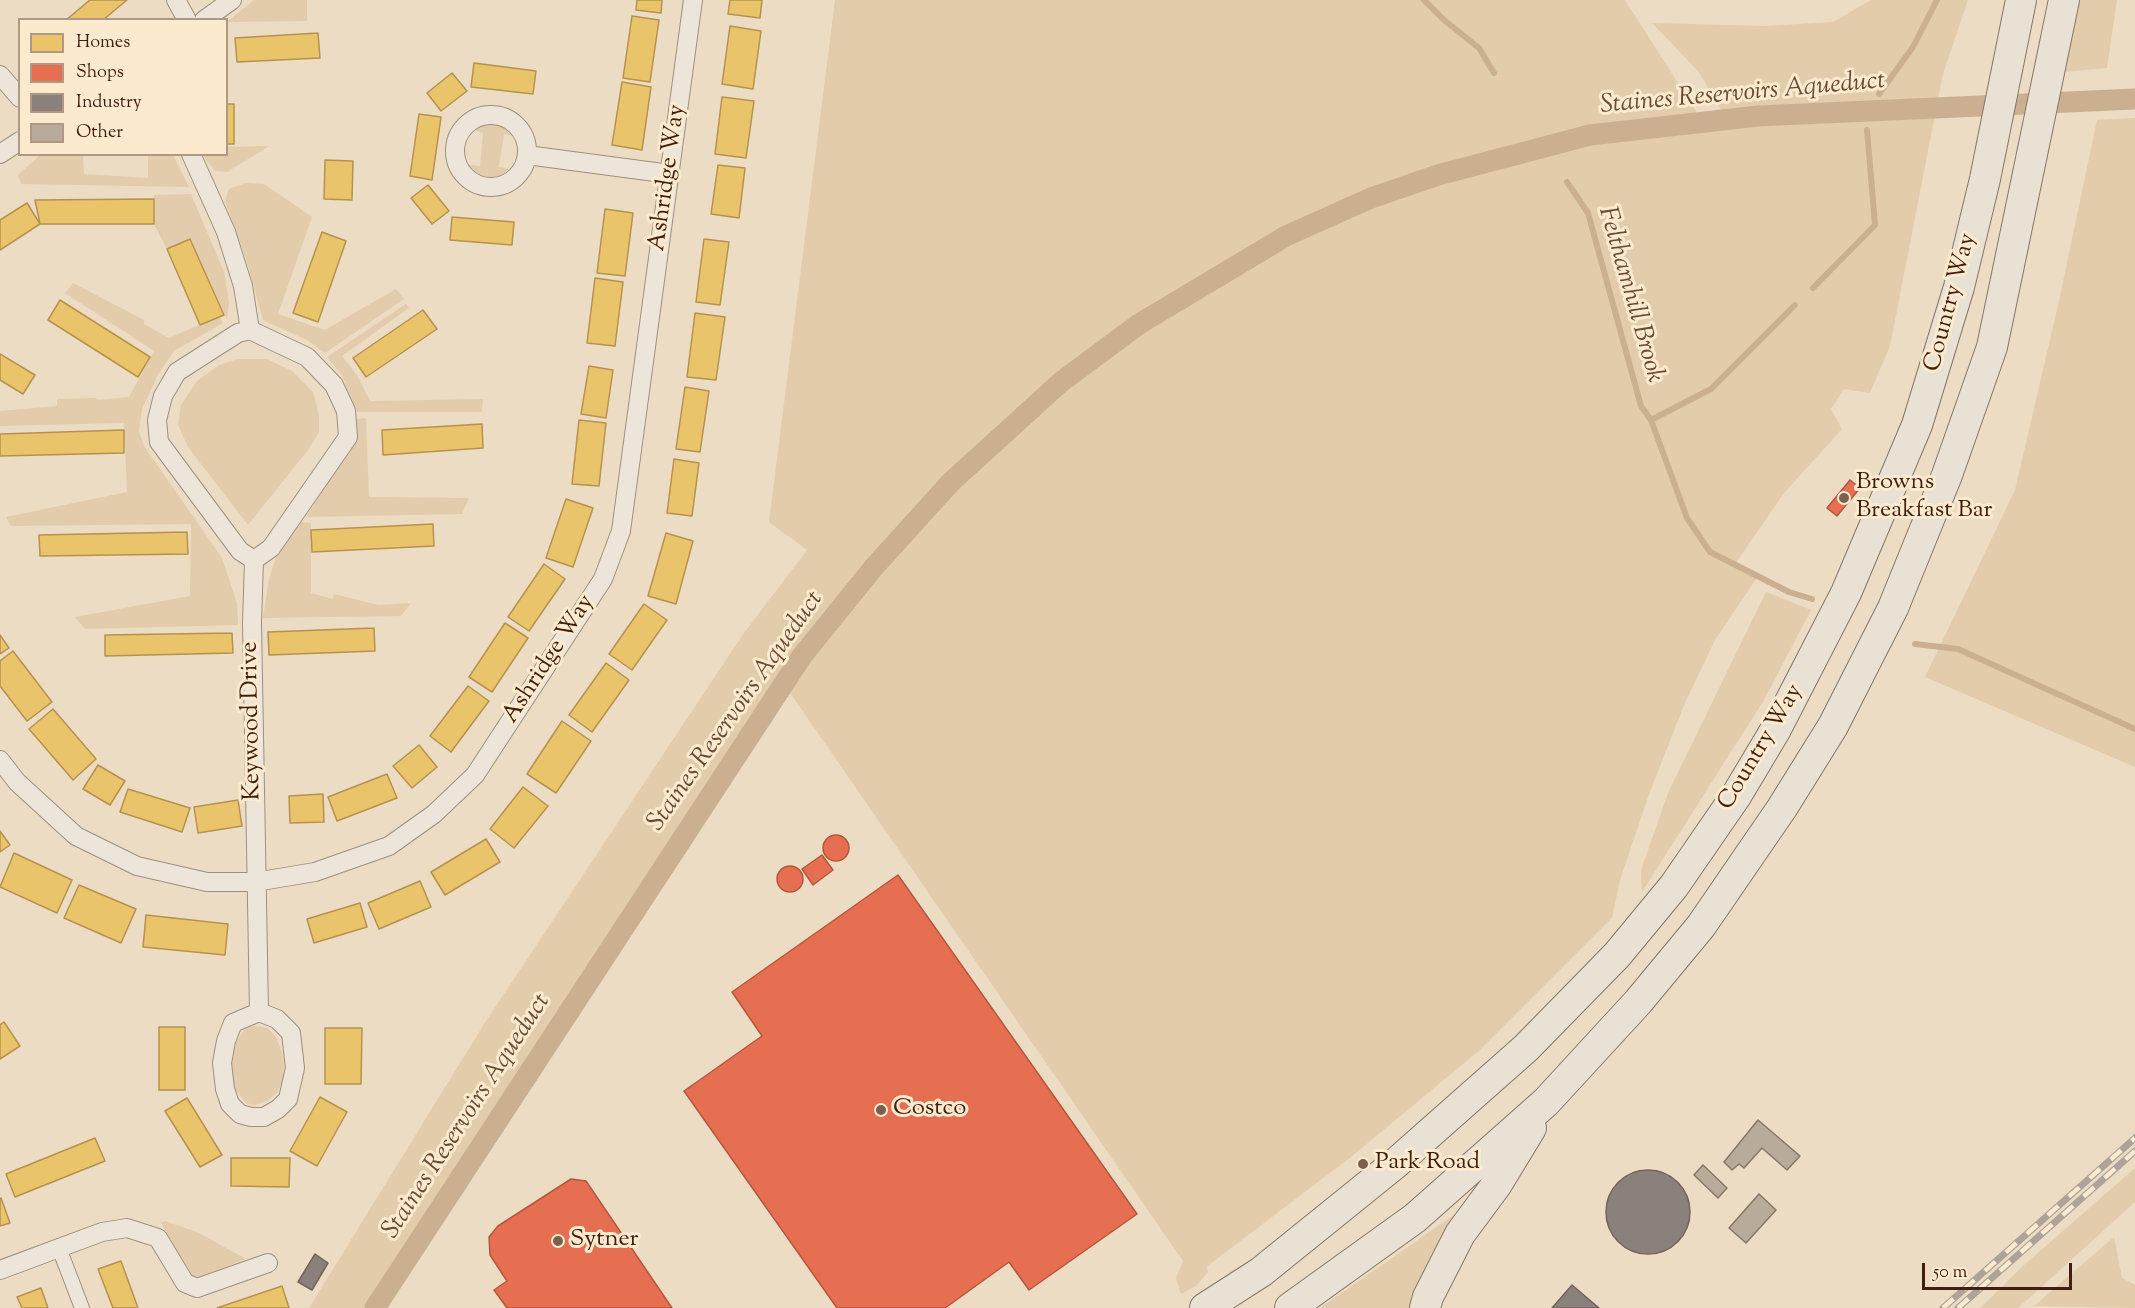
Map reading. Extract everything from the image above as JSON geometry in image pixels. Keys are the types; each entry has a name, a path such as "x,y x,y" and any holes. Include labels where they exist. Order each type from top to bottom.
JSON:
{"highway":[{"name":"Country Way","path":"1205,1308 1261,1272 1462,1106 1526,1048 1617,955 1674,886 1736,796 1776,729 1846,593 1917,425 1959,287 1985,179 2021,0"},
{"name":"Country Way","path":"1290,1308 1415,1218 1546,1102 1638,1002 1701,926 1782,808 1833,726 1893,608 1947,476 1992,347 2064,0"},
{"path":"1425,1308 1428,1297 1460,1234 1497,1184 1546,1102"}],"street":[{"path":"176,0 186,18"},
{"path":"207,18 232,0"},
{"name":"Ashridge Way","path":"0,760 17,782 76,836 137,866 207,882 255,882 315,872 389,846 434,814 475,775 603,579 621,531 693,0"},
{"path":"0,75 18,96"},
{"path":"0,154 18,142"},
{"path":"527,155 670,174"},
{"path":"192,156 226,232 243,286 250,330"},
{"path":"250,330 307,357 334,384 346,411 348,437 271,548 254,560 240,551 159,442 157,420 163,396 177,372 238,333 250,330"},
{"name":"Keywood Drive","path":"254,560 252,623 259,1012"},
{"path":"259,1012 277,1019 291,1033 295,1068 288,1099 264,1117 251,1117 240,1114 230,1104 225,1089 222,1063 226,1041 233,1023 259,1012"},
{"path":"0,1270 102,1232 127,1228 158,1238 185,1283 197,1288 268,1263"},
{"path":"59,1248 82,1308"}],"shaded area":[{"path":"254,0 307,0 307,21 228,21"},
{"path":"835,0 1625,0 1706,127 1729,124 1699,72 1652,23 1764,26 1833,22 1871,0 1968,0 1943,74 1890,346 1870,393 1844,389 1831,409 1842,429 1784,493 1735,564 1758,576 1715,640 1684,705 1648,797 1620,880 1612,918 1481,1049 1351,1157 1206,1267 1208,1272 1196,1286 1181,1294 1176,1278 1183,1261 784,684 375,1308 309,1308 484,1024 744,633 807,550 769,522"},
{"path":"2077,0 2117,0 2107,68 2064,72"},
{"path":"2135,118 2135,767 1925,677 2015,490 2059,301 2097,120"},
{"path":"486,121 504,123 513,136 504,134 499,167 509,169 502,176 493,178 476,174 470,165 480,166 483,133 476,130"},
{"path":"269,146 227,172 215,171 204,156 228,156 228,147"},
{"path":"39,156 83,156 84,174 148,178 148,156 174,156 189,187 21,184 18,175"},
{"path":"246,183 264,184 312,217 278,314 325,330 396,289 404,299 325,353 307,340 263,320 246,259 225,201 229,189"},
{"path":"191,194 224,272 229,302 227,319 191,240 167,249 154,224 154,195"},
{"path":"73,283 144,320 144,324 169,338 219,316 223,323 174,351 159,373 142,409 139,431 144,446 222,558 237,603 238,625 85,629 75,617 190,596 191,524 11,526 6,517 127,492 124,423 0,426 0,411 57,406 57,399 96,398 97,400 129,397 154,351 65,293"},
{"path":"406,304 409,308 342,356 357,375 370,401 483,399 482,412 357,412 342,375 327,357"},
{"path":"238,359 267,359 292,371 313,392 319,415 319,432 308,450 248,525 188,447 178,425 181,405 197,381 219,365"},
{"path":"366,418 369,497 469,498 462,514 306,517 352,446 356,419"},
{"path":"300,522 311,523 311,593 333,599 334,594 378,605 411,603 401,616 263,618 269,579 277,554"},
{"path":"1766,592 1811,610 1764,700 1642,892 1641,870 1668,793"},
{"path":"254,1026 268,1028 276,1037 284,1065 283,1080 278,1092 267,1101 255,1105 246,1103 233,1086 232,1062 236,1042 245,1029"},
{"path":"2135,1168 2135,1202 2018,1308 1980,1308 2023,1266"},
{"path":"1461,1210 1416,1308 1320,1308"},
{"path":"165,1221 197,1232 246,1259 194,1279 161,1223"},
{"path":"2114,1237 2122,1278 2135,1285 2135,1308 2034,1306"}],"building: Homes":[{"path":"90,0 127,0 105,18 68,18"},
{"path":"637,0 662,0 661,13 636,10"},
{"path":"730,0 762,0 760,18 728,14"},
{"path":"632,16 659,20 650,82 623,78"},
{"path":"730,26 761,31 753,89 722,84"},
{"path":"318,33 320,58 237,62 235,38"},
{"path":"474,63 536,71 533,94 471,87"},
{"path":"452,73 467,91 441,111 427,93"},
{"path":"622,82 651,87 642,150 612,145"},
{"path":"722,97 754,101 746,158 715,154"},
{"path":"228,104 234,104 234,144 228,144"},
{"path":"419,114 441,117 432,180 410,176"},
{"path":"325,160 353,161 352,200 324,199"},
{"path":"718,165 745,168 739,218 711,214"},
{"path":"428,185 449,211 432,224 411,198"},
{"path":"154,199 154,224 40,224 35,200"},
{"path":"27,203 40,224 0,250 0,220"},
{"path":"605,209 633,213 625,276 597,273"},
{"path":"452,217 514,222 512,245 450,240"},
{"path":"322,232 346,241 318,322 293,313"},
{"path":"190,239 224,315 200,325 167,249"},
{"path":"704,239 729,242 720,305 696,302"},
{"path":"595,278 623,282 615,346 587,343"},
{"path":"60,300 150,357 138,377 48,320"},
{"path":"423,310 437,329 366,377 353,358"},
{"path":"695,313 725,317 716,380 687,377"},
{"path":"0,354 35,375 23,394 0,380"},
{"path":"589,366 613,370 606,418 581,414"},
{"path":"685,387 709,391 700,452 676,449"},
{"path":"579,420 606,423 599,486 572,484"},
{"path":"482,424 483,448 383,455 382,430"},
{"path":"124,430 124,453 0,456 0,434"},
{"path":"674,459 699,463 692,516 667,513"},
{"path":"566,499 593,508 573,567 546,558"},
{"path":"433,524 434,546 312,552 311,530"},
{"path":"187,532 188,554 40,556 39,535"},
{"path":"666,533 693,541 676,604 648,596"},
{"path":"544,564 565,579 529,631 508,617"},
{"path":"644,604 667,620 632,670 609,654"},
{"path":"505,623 528,638 492,692 469,677"},
{"path":"374,628 375,651 269,655 268,632"},
{"path":"232,633 233,653 105,656 105,635"},
{"path":"0,635 9,648 0,654"},
{"path":"13,651 52,702 27,721 0,686 0,661"},
{"path":"606,663 629,680 592,732 569,715"},
{"path":"468,686 489,701 451,752 430,736"},
{"path":"53,709 96,759 73,780 29,729"},
{"path":"562,721 591,741 556,793 527,774"},
{"path":"419,745 437,767 412,788 393,766"},
{"path":"98,765 125,781 110,805 83,789"},
{"path":"387,774 397,798 337,821 328,797"},
{"path":"523,787 548,806 514,848 490,829"},
{"path":"128,789 190,808 182,832 120,812"},
{"path":"323,794 324,822 290,823 289,796"},
{"path":"238,800 242,826 198,833 194,807"},
{"path":"0,831 10,845 0,852"},
{"path":"486,839 500,862 445,895 431,872"},
{"path":"14,853 72,880 57,913 0,887"},
{"path":"420,881 431,907 379,929 368,903"},
{"path":"79,885 136,909 121,943 64,918"},
{"path":"360,903 367,927 314,943 307,919"},
{"path":"146,915 228,924 225,955 143,947"},
{"path":"4,1022 20,1046 0,1059 0,1025"},
{"path":"159,1027 185,1027 185,1090 159,1090"},
{"path":"325,1028 362,1028 361,1084 325,1084"},
{"path":"320,1097 347,1112 317,1166 290,1151"},
{"path":"187,1098 222,1155 200,1167 165,1111"},
{"path":"95,1138 105,1161 15,1197 6,1174"},
{"path":"231,1158 290,1158 289,1187 231,1186"},
{"path":"0,1199 10,1223 0,1226"},
{"path":"121,1261 138,1308 113,1308 98,1269"},
{"path":"282,1286 289,1308 217,1308"},
{"path":"41,1288 48,1308 22,1308 17,1297"}],"building: Shops":[{"name":"Browns Breakfast Bar","path":"1850,480 1860,488 1837,516 1827,508"},
{"path":"836,835 845,839 849,848 845,857 836,861 827,857 823,848 827,839"},
{"path":"822,855 833,870 813,885 802,869"},
{"path":"790,866 799,870 803,879 799,888 790,892 781,888 777,879 781,870"},
{"name":"Costco","path":"898,875 1137,1214 1029,1290 1009,1262 945,1308 837,1308 684,1091 762,1036 732,992"},
{"name":"Sytner","path":"571,1179 586,1181 672,1308 507,1308 494,1290 507,1281 490,1255 489,1237 498,1226"}],"building: Industry":[{"path":"1648,1170 1671,1177 1683,1189 1690,1212 1683,1235 1671,1247 1648,1254 1625,1247 1613,1235 1606,1212 1613,1189 1625,1177"},
{"path":"315,1254 328,1263 312,1290 298,1282"},
{"path":"1572,1285 1599,1308 1552,1308"}],"building: Other":[{"path":"1758,1120 1800,1156 1787,1170 1762,1148 1744,1168 1739,1164 1732,1170 1724,1162"},
{"path":"1703,1165 1727,1188 1718,1198 1694,1175"},
{"path":"1759,1194 1776,1210 1746,1243 1729,1228"}],"waterway":[{"name":"Felthamhill Brook","path":"1424,0 1444,20 1479,48 1494,73"},
{"path":"1879,94 1913,47 1937,0"},
{"name":"Staines Reservoirs Aqueduct","path":"375,1308 802,656 874,567 951,482 1061,382 1139,324 1286,236 1371,198 1438,175 1590,135 1758,116 2135,99"},
{"path":"1813,288 1875,225 1867,130"},
{"name":"Felthamhill Brook","path":"1567,182 1588,213 1641,406 1651,420 1687,518 1710,552 1789,592 1812,599"},
{"path":"1651,420 1711,389 1795,305"},
{"name":"Felthamhill Brook","path":"1915,644 1958,649 2135,729"}],"railway":[{"path":"1943,1308 2135,1138"},
{"path":"1958,1308 2135,1151"}],"place":[{"name":"Browns Breakfast Bar","path":"1844,498"},
{"name":"Costco","path":"881,1110"},
{"name":"Park Road","path":"1363,1164"},
{"name":"Sytner","path":"558,1241"}]}
